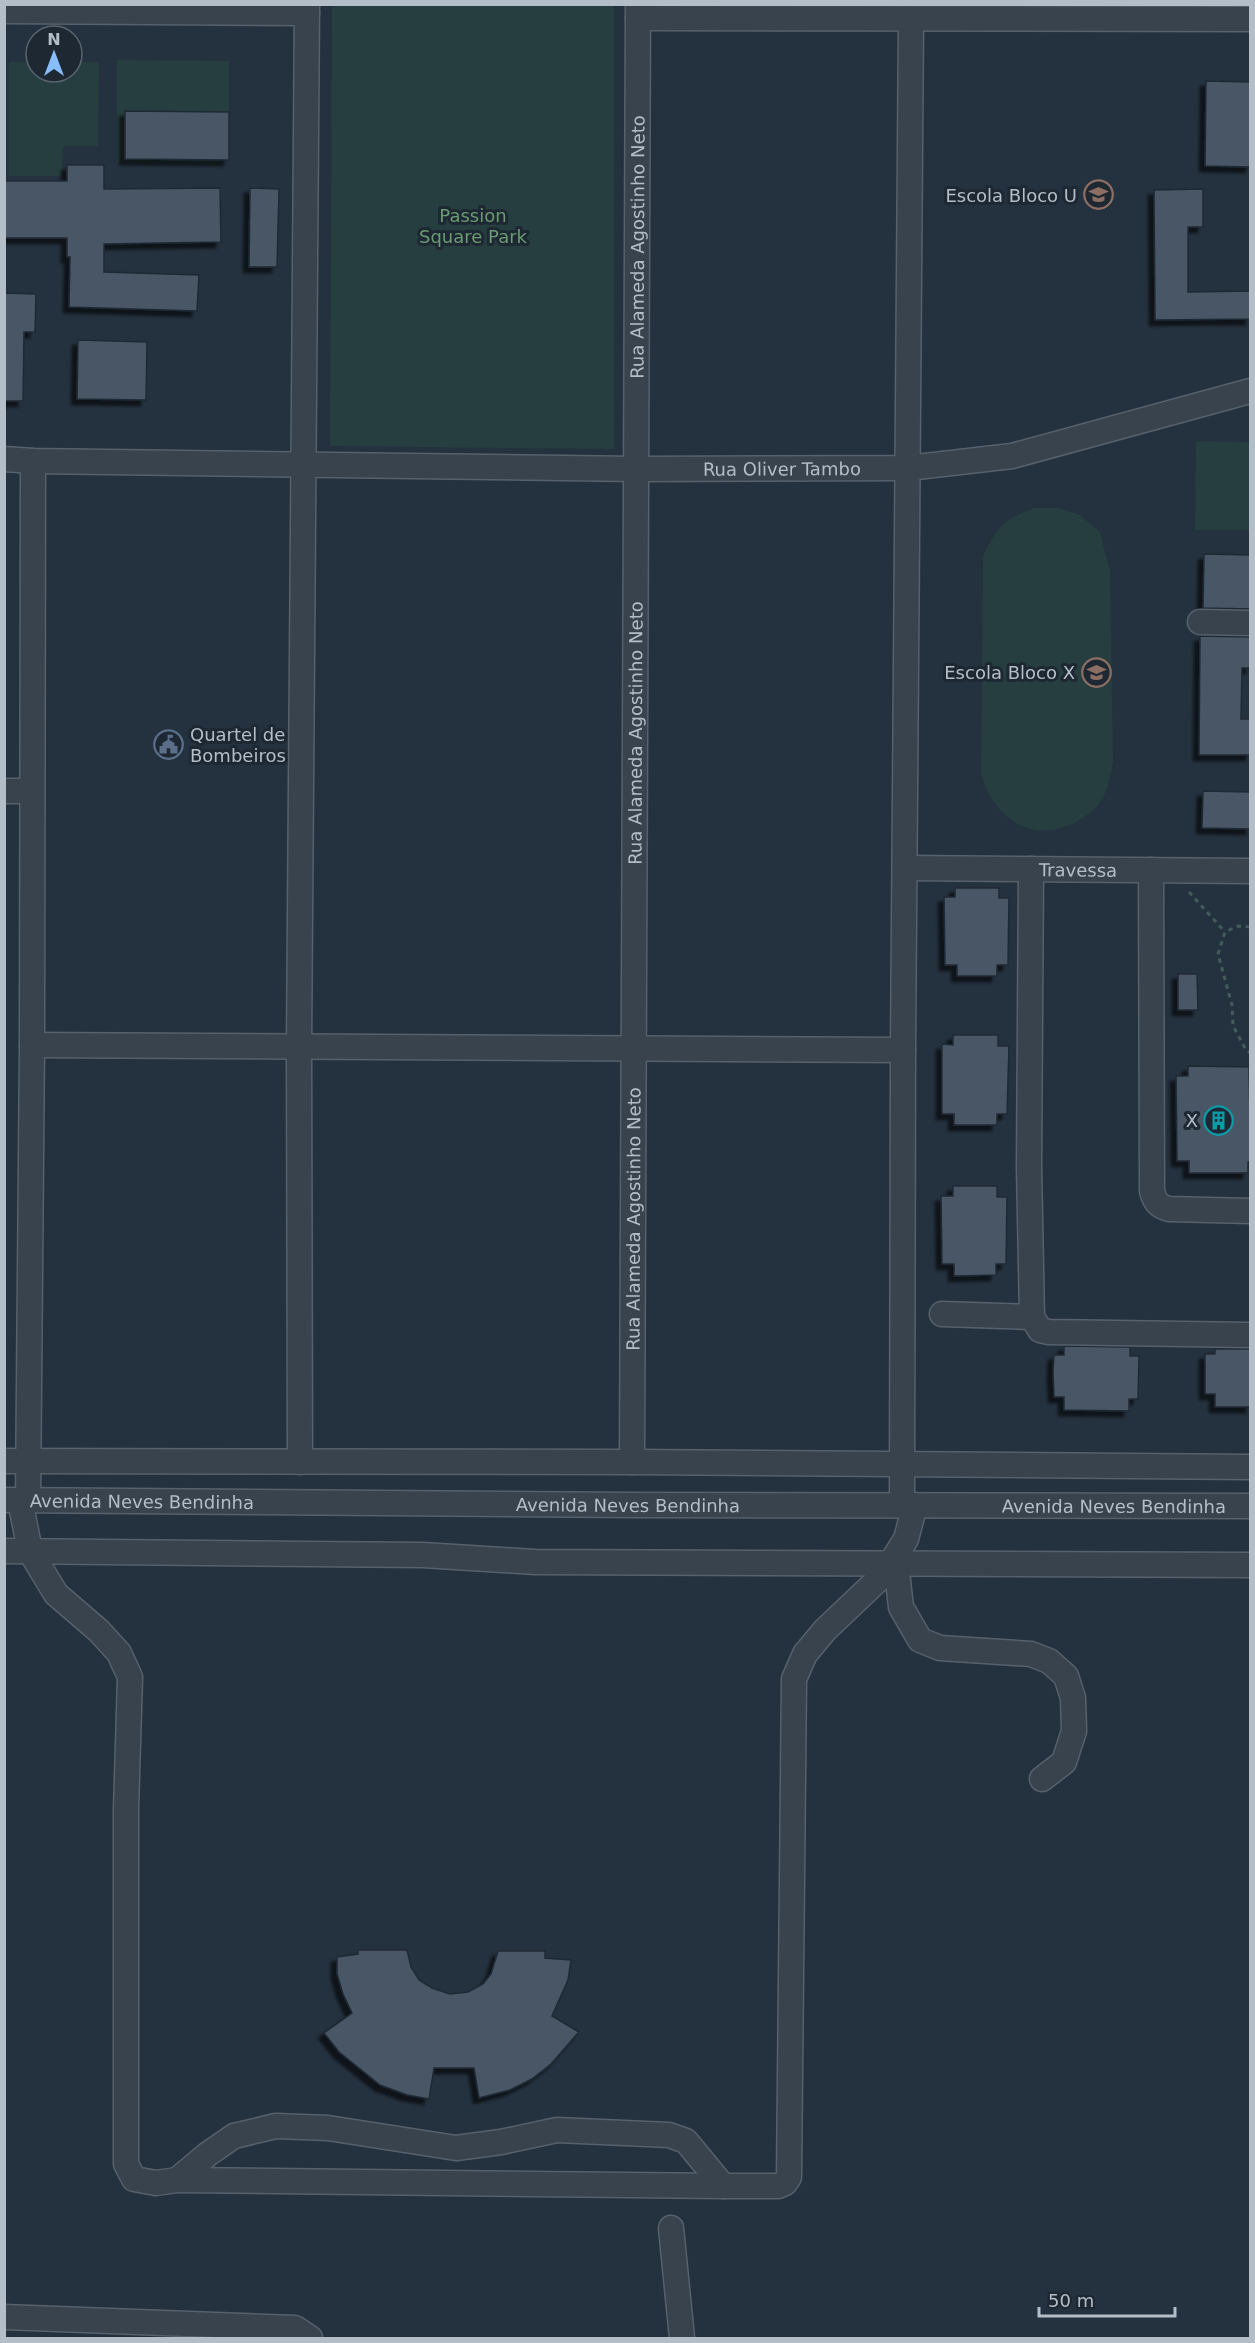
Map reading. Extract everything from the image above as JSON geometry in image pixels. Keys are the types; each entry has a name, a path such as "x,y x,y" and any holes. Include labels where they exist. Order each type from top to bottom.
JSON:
{"street":[{"path":"4,11 307,9 299,1046 300,1462"},
{"path":"638,11 910,20 1251,19"},
{"name":"Rua Alameda Agostinho Neto","path":"632,1462 638,11"},
{"path":"33,461 32,1045 28,1461 18,1500 30,1551 56,1594 99,1631 119,1653 130,1677 125,1822 126,2164 134,2179 156,2184 177,2180 723,2186 785,2184 789,2177 794,1679 805,1654 825,1630 894,1563 906,1539 909,1505 902,1465 910,20"},
{"name":"Rua Oliver Tambo","path":"4,459 636,469 908,468 1012,456 1251,391"},
{"path":"1200,622 1251,623"},
{"path":"4,791 31,791"},
{"name":"Travessa","path":"906,868 1251,871"},
{"path":"1031,869 1029,1167 1032,1317 1040,1330 1050,1332 1251,1335"},
{"path":"1151,870 1152,1191 1155,1201 1169,1209 1251,1210"},
{"path":"32,1045 903,1050"},
{"path":"942,1314 1032,1317"},
{"path":"4,1461 632,1462 1251,1467"},
{"name":"Avenida Neves Bendinha","path":"18,1500 632,1505 1251,1506"},
{"path":"4,1551 423,1554 535,1562 1251,1565"},
{"path":"894,1563 901,1607 920,1640 940,1648 1031,1654 1050,1661 1066,1676 1073,1698 1074,1731 1064,1762 1042,1779"},
{"path":"177,2180 234,2136 276,2126 328,2128 456,2148 501,2142 557,2130 669,2135 686,2141 723,2186"},
{"path":"671,2228 682,2338"},
{"path":"4,2317 296,2328 310,2338"}],"path":[{"path":"1186,889 1225,932"},
{"path":"1251,927 1238,926 1225,932 1218,954 1232,1005 1233,1026 1246,1050 1251,1053"}],"green space":[{"name":"Passion Square Park","path":"332,5 614,5 614,449 330,446"},
{"path":"117,60 229,61 229,160 220,160 220,164 117,163"},
{"path":"9,62 24,62 24,84 84,84 84,62 99,62 98,146 63,146 62,176 9,176"},
{"path":"1196,441 1250,442 1250,530 1195,530"},
{"path":"1034,508 1059,508 1080,515 1100,532 1110,572 1113,762 1110,779 1101,800 1088,815 1060,829 1044,831 1030,829 1004,814 986,789 981,773 983,556 1002,525 1015,516"}],"building":[{"path":"1206,81 1251,82 1251,167 1205,166"},
{"path":"125,111 229,112 229,160 125,159"},
{"path":"67,165 104,165 104,189 220,188 221,242 104,244 104,272 199,275 197,311 69,307 70,257 67,257 67,238 4,238 4,181 67,181"},
{"path":"250,188 279,189 277,267 249,267"},
{"path":"1203,189 1203,227 1188,227 1188,292 1251,291 1251,319 1155,320 1154,190"},
{"path":"4,293 36,294 35,332 24,332 23,401 4,401"},
{"path":"78,340 147,342 146,400 77,399"},
{"path":"1204,554 1251,555 1251,609 1203,608"},
{"path":"1200,636 1251,637 1251,668 1242,668 1241,719 1251,719 1251,755 1199,755"},
{"path":"1203,791 1251,792 1251,829 1202,828"},
{"path":"955,888 999,888 999,898 1009,898 1008,965 997,965 997,976 957,976 957,965 945,965 944,897 955,897"},
{"path":"1178,974 1197,974 1198,1010 1178,1010"},
{"path":"953,1035 998,1035 998,1046 1009,1046 1007,1114 997,1114 997,1125 954,1125 954,1114 942,1114 942,1044 953,1045"},
{"name":"X","path":"1188,1066 1249,1067 1251,1162 1248,1162 1248,1173 1189,1173 1189,1161 1177,1161 1176,1076 1188,1076"},
{"path":"953,1186 997,1186 997,1197 1007,1197 1006,1264 996,1264 996,1275 954,1276 954,1264 942,1264 941,1196 953,1196"},
{"path":"1064,1346 1130,1347 1130,1356 1139,1356 1138,1399 1129,1399 1129,1411 1064,1410 1064,1397 1054,1397 1053,1372 1054,1355 1064,1355"},
{"path":"1215,1349 1251,1349 1251,1407 1215,1407 1215,1394 1205,1394 1205,1354 1215,1354"},
{"path":"358,1950 407,1950 411,1967 419,1980 432,1988 450,1994 468,1992 483,1984 491,1974 498,1951 545,1951 545,1958 571,1960 568,1980 552,2016 579,2032 551,2064 532,2079 510,2090 479,2098 474,2068 434,2068 429,2099 407,2095 380,2085 339,2052 324,2033 352,2013 337,1974 337,1957 358,1954"}],"place":[{"name":"Escola Bloco U","path":"1098,195"},
{"name":"Escola Bloco X","path":"1096,672"},
{"name":"Quartel de Bombeiros","path":"169,744"},
{"name":"X","path":"1219,1120"}]}
